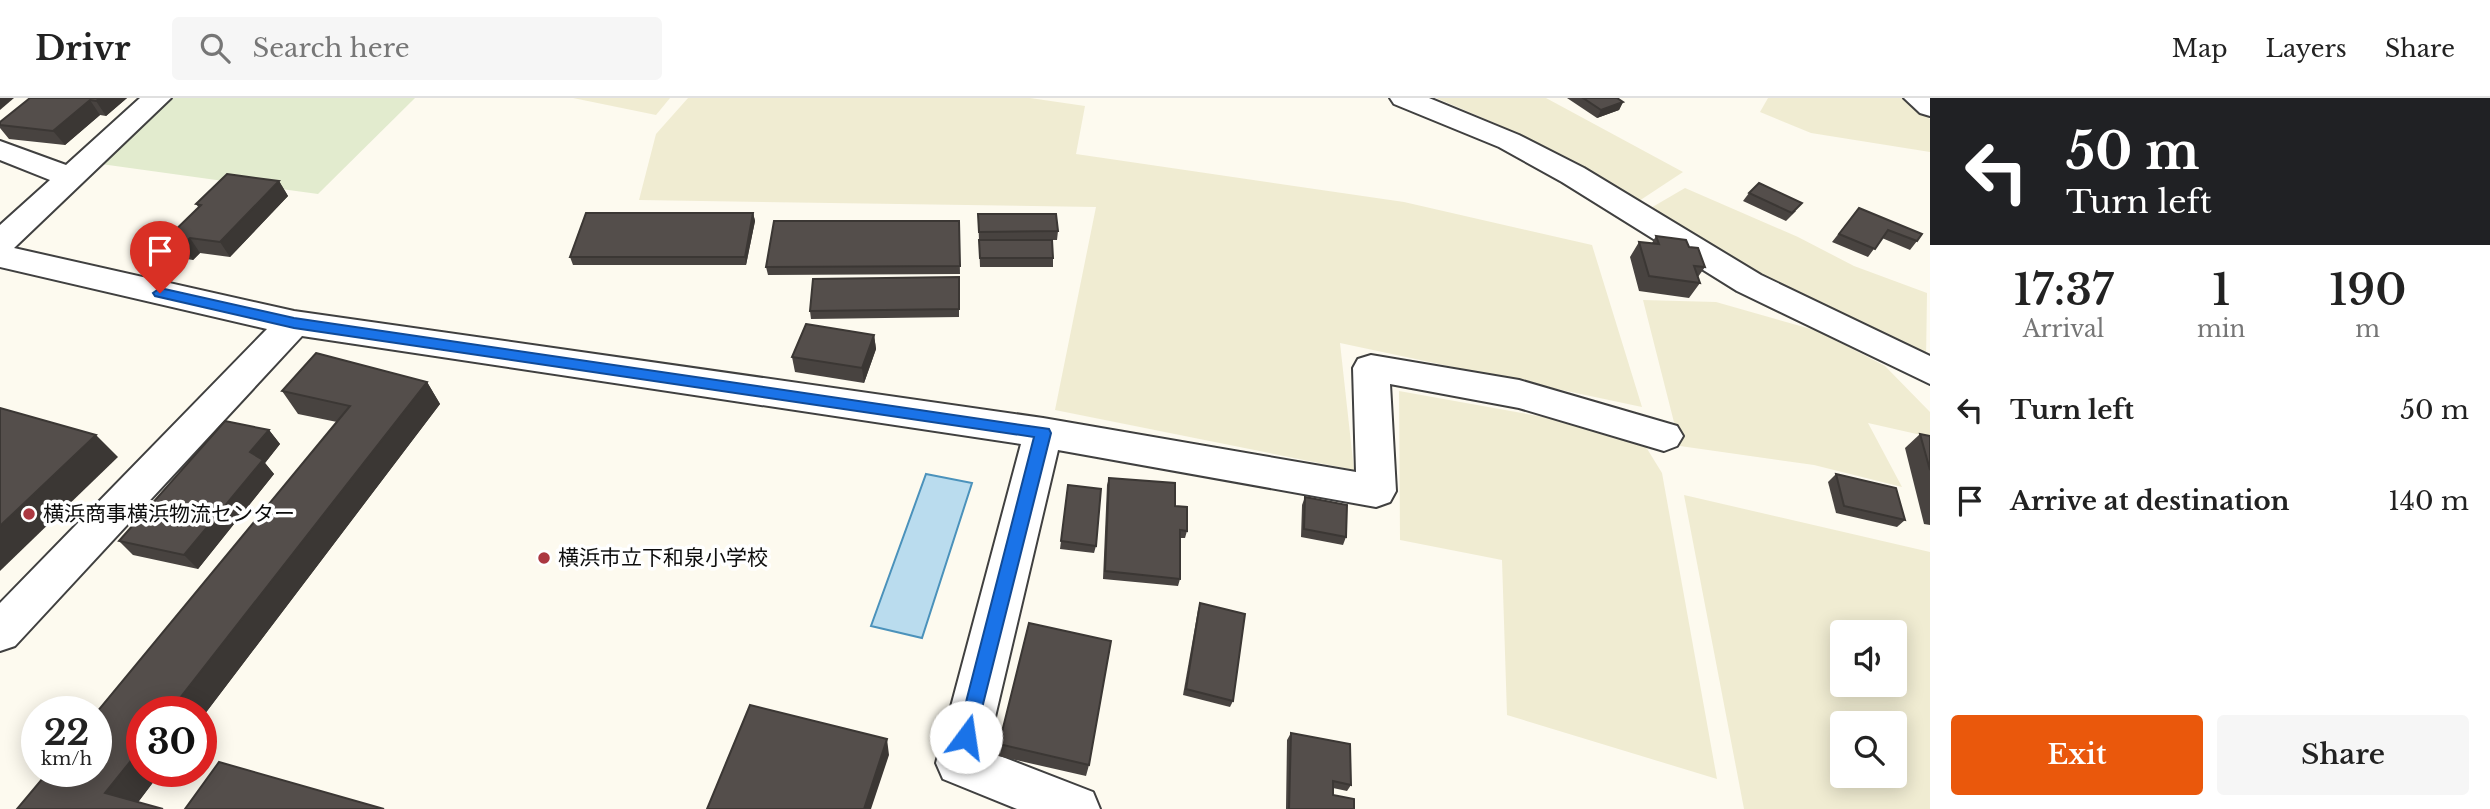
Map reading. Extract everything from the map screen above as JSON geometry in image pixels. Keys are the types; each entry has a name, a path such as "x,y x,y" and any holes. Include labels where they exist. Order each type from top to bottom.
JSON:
{"street":[{"path":"0,243 157,98"},
{"path":"1404,98 1509,141 1573,175 1749,283 1930,371"},
{"path":"1918,98 1930,107"},
{"path":"0,150 71,178"},
{"path":"0,256 294,323 1043,433 1376,491 1371,368 1519,394 1664,436"},
{"path":"0,632 294,323"},
{"path":"1043,433 960,763 1076,809"}],"shaded area":[{"path":"573,98 670,98 656,115"},
{"path":"688,98 1030,98 1085,106 1076,154 1404,202 1592,245 1642,407 1340,343 1354,470 1055,410 1096,207 639,200 656,134"},
{"path":"1436,98 1546,98 1683,172 1639,201 1497,124"},
{"path":"1768,98 1904,98 1930,119 1930,152 1811,133 1760,112"},
{"path":"1685,188 1798,237 1854,266 1927,293 1926,362 1773,288 1649,209"},
{"path":"1643,300 1716,302 1818,331 1885,366 1930,412 1930,437 1868,423 1902,487 1814,465 1680,446"},
{"path":"1399,391 1638,434 1662,473 1717,779 1507,715 1502,560 1400,540"},
{"path":"1684,495 1930,552 1930,809 1744,809"}],"green space":[{"path":"173,98 415,98 318,194 101,164"}],"water":[{"path":"926,474 972,483 922,638 871,626"}],"building":[{"path":"30,98 100,98 96,101 90,100 53,131 0,125 0,122"},
{"path":"1583,98 1617,98 1623,102 1601,110"},
{"path":"227,174 279,181 220,242 190,238 182,245 163,242 201,205 196,204"},
{"path":"1759,183 1802,203 1792,213 1749,193"},
{"path":"1859,208 1922,234 1917,241 1888,230 1875,249 1839,234"},
{"path":"586,213 753,213 745,257 570,257"},
{"path":"978,214 1056,214 1058,231 979,232"},
{"path":"774,221 959,221 960,266 766,267"},
{"path":"1656,236 1686,240 1689,247 1698,248 1705,267 1694,266 1700,283 1649,276 1639,242 1659,244"},
{"path":"979,240 1052,240 1053,258 980,258"},
{"path":"959,277 959,309 810,311 813,279"},
{"path":"806,324 874,335 862,368 792,357"},
{"path":"316,353 427,382 182,696 126,696 126,767 112,784 110,696 350,406 282,391"},
{"path":"0,408 96,435 0,526"},
{"path":"225,421 269,430 250,452 263,460 184,555 119,541"},
{"path":"1920,434 1930,436 1930,470"},
{"path":"1836,474 1896,488 1905,520 1844,506"},
{"path":"1109,478 1175,483 1175,506 1187,507 1187,531 1180,530 1180,579 1105,571"},
{"path":"1068,485 1101,489 1096,546 1061,541"},
{"path":"1305,497 1347,505 1346,537 1304,529"},
{"path":"1200,603 1245,614 1233,701 1186,689"},
{"path":"1029,623 1111,641 1089,765 999,744"},
{"path":"750,705 887,739 864,809 707,809"},
{"path":"1291,733 1350,744 1351,785 1333,781 1333,795 1354,799 1354,809 1289,809"},
{"path":"219,762 384,809 185,809 201,787 217,787"},
{"path":"35,787 110,787 105,793 163,809 17,809"}],"place":[{"name":"横浜商事横浜物流センター","path":"29,514"},
{"name":"横浜市立下和泉小学校","path":"544,558"}],"route":[{"path":"160,293 294,323 1043,433 966,737"}]}
